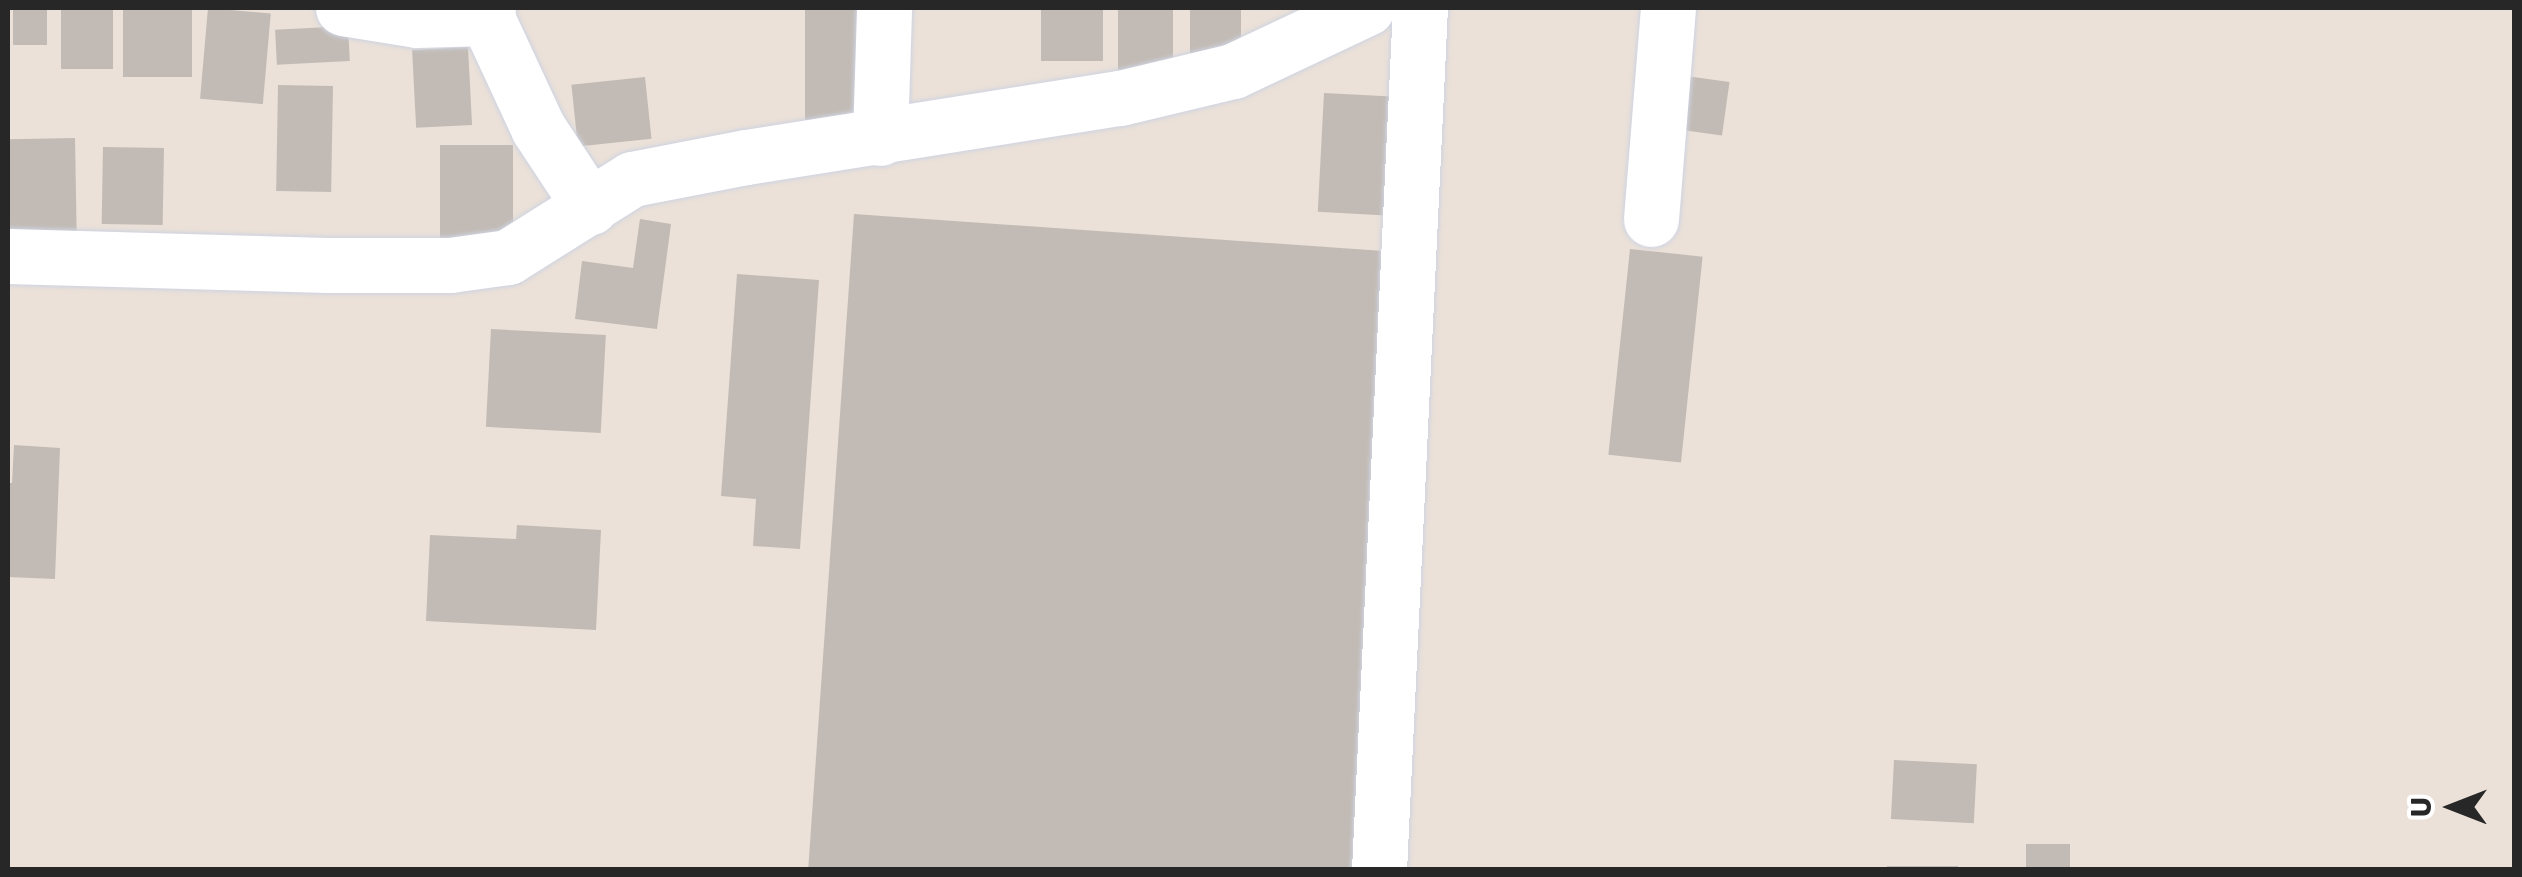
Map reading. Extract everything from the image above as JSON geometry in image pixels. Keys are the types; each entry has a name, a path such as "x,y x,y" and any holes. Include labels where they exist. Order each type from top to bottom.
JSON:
{"street":[{"path":"343,8 416,20 488,13 538,128 590,207"},
{"path":"880,138 884,8"},
{"path":"8,256 101,262 450,265 508,257 632,179 746,156 1120,98 1233,71 1367,8"},
{"path":"1379,870 1420,8"},
{"path":"1651,220 1668,8"}],"building":[{"path":"13,8 47,8 47,45 13,45"},
{"path":"61,8 113,8 113,69 61,69"},
{"path":"123,8 192,8 192,77 123,77"},
{"path":"208,8 271,13 263,104 200,99"},
{"path":"805,8 881,8 881,120 805,120"},
{"path":"1041,8 1103,8 1103,61 1041,61"},
{"path":"1118,8 1173,8 1173,70 1118,70"},
{"path":"1190,8 1241,8 1241,62 1190,62"},
{"path":"348,26 350,61 277,65 275,30"},
{"path":"468,47 472,125 416,128 412,50"},
{"path":"1679,75 1730,82 1722,136 1671,128"},
{"path":"645,77 651,139 578,146 571,85"},
{"path":"278,85 333,86 331,192 276,191"},
{"path":"1324,93 1411,98 1405,216 1318,212"},
{"path":"75,138 77,233 10,234 8,139"},
{"path":"440,145 513,145 513,238 440,238"},
{"path":"103,147 164,148 163,225 102,224"},
{"path":"854,214 1405,253 1361,870 808,870"},
{"path":"640,219 671,224 657,329 575,319 582,261 633,268"},
{"path":"1630,249 1703,257 1681,462 1608,455"},
{"path":"737,274 819,280 800,549 753,546 756,499 721,496"},
{"path":"491,329 606,335 601,433 486,427"},
{"path":"14,445 60,448 55,579 8,577 8,483 12,483"},
{"path":"517,525 601,530 596,630 426,621 430,535 516,539"},
{"path":"1894,760 1977,764 1974,823 1891,819"},
{"path":"2026,844 2070,844 2070,870 2026,870"},
{"path":"1887,866 1958,866 1958,870 1887,870"}]}
